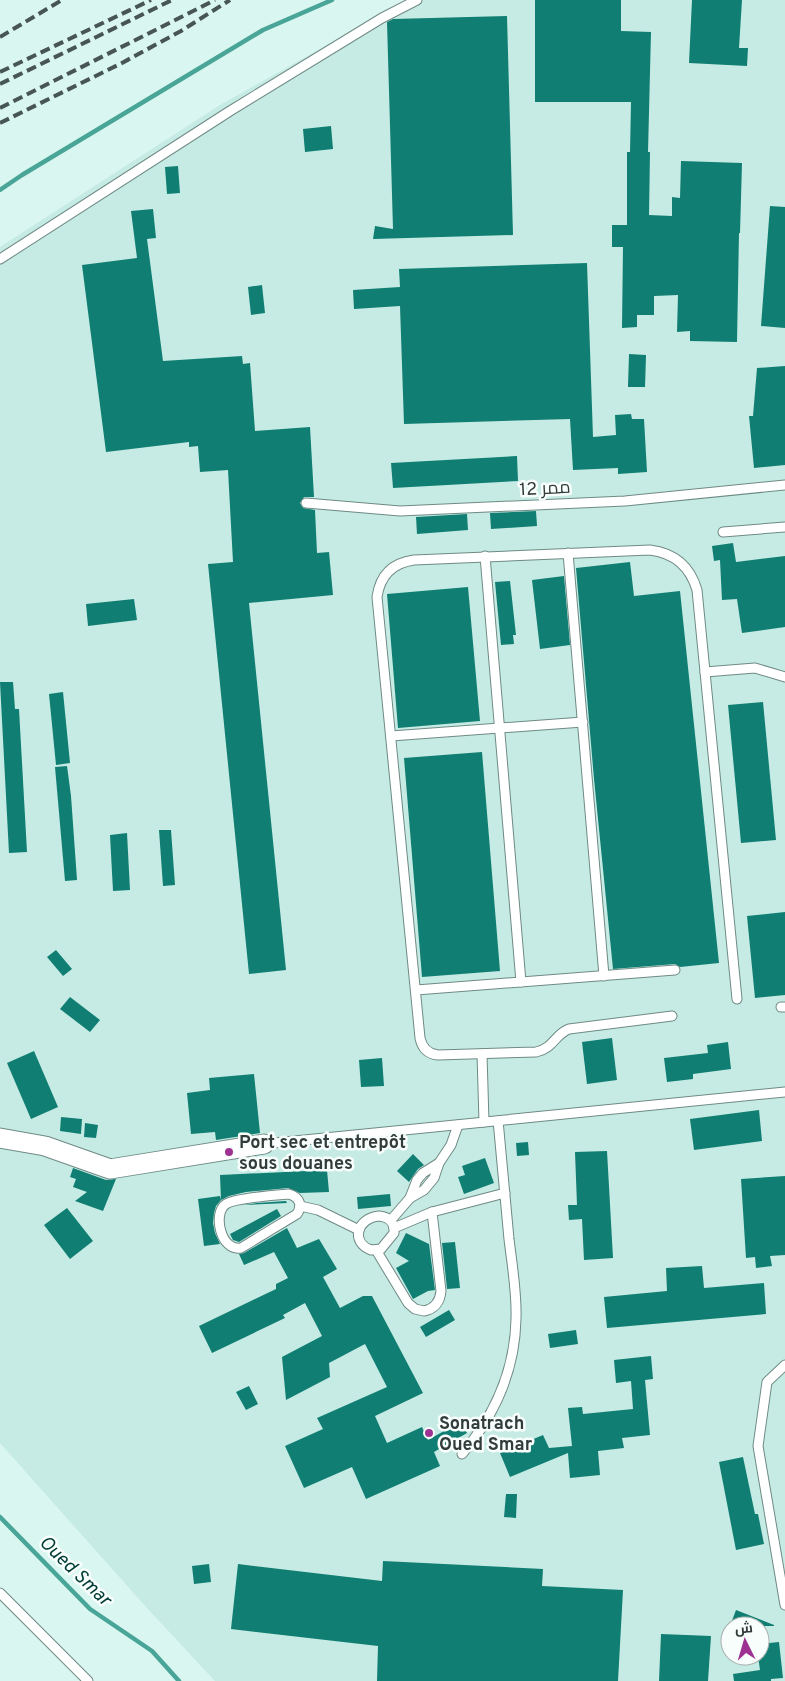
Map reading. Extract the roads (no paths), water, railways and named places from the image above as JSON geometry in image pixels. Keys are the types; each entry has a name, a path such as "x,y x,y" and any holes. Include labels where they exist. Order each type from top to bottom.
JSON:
{"street":[{"path":"0,1138 45,1146 110,1169 264,1144"}],"lane":[{"path":"0,259 230,111 382,18 417,0"},
{"name":"ممر 12","path":"306,503 400,511 625,501 785,485"},
{"path":"723,532 785,527"},
{"path":"672,1016 569,1029 561,1033 547,1048 536,1052 438,1056 428,1052 421,1043 377,597 381,581 391,568 406,561 650,550 668,554 677,559 690,572 696,590 737,999"},
{"path":"568,553 604,976"},
{"path":"485,556 521,982"},
{"path":"704,672 755,668 785,677"},
{"path":"391,736 583,722"},
{"path":"416,990 675,970"},
{"path":"482,1054 484,1122"},
{"path":"264,1144 785,1092"},
{"path":"462,1454 474,1440 502,1391 512,1356 515,1337 516,1300 498,1121"},
{"path":"393,1224 383,1216 368,1218 360,1225 359,1230 359,1236 363,1245 371,1250 376,1250 384,1246 392,1237 393,1224 410,1198 417,1180 423,1173 439,1163 451,1145 458,1125"},
{"path":"393,1224 505,1193"},
{"path":"289,1194 297,1198 300,1206 300,1210 294,1216 241,1248 230,1247 225,1242 219,1215 229,1202 289,1194"},
{"path":"300,1206 318,1210 359,1230"},
{"path":"376,1250 411,1307 424,1311 433,1308 439,1301 441,1291 432,1212"},
{"path":"785,1365 767,1382 758,1446 785,1605"},
{"path":"0,1593 88,1681"}],"waterway":[{"path":"0,190 263,30 332,0"},
{"name":"Oued Smar","path":"0,1517 90,1609 152,1651 179,1681"}],"railway":[{"path":"0,37 62,0"},
{"path":"0,72 151,0"},
{"path":"0,84 172,0"},
{"path":"0,108 215,0"},
{"path":"0,123 120,64 181,31 230,0"}],"place":[{"name":"Port sec et entrepôt sous douanes","path":"229,1152"},
{"name":"Sonatrach Oued Smar","path":"429,1433"}]}
